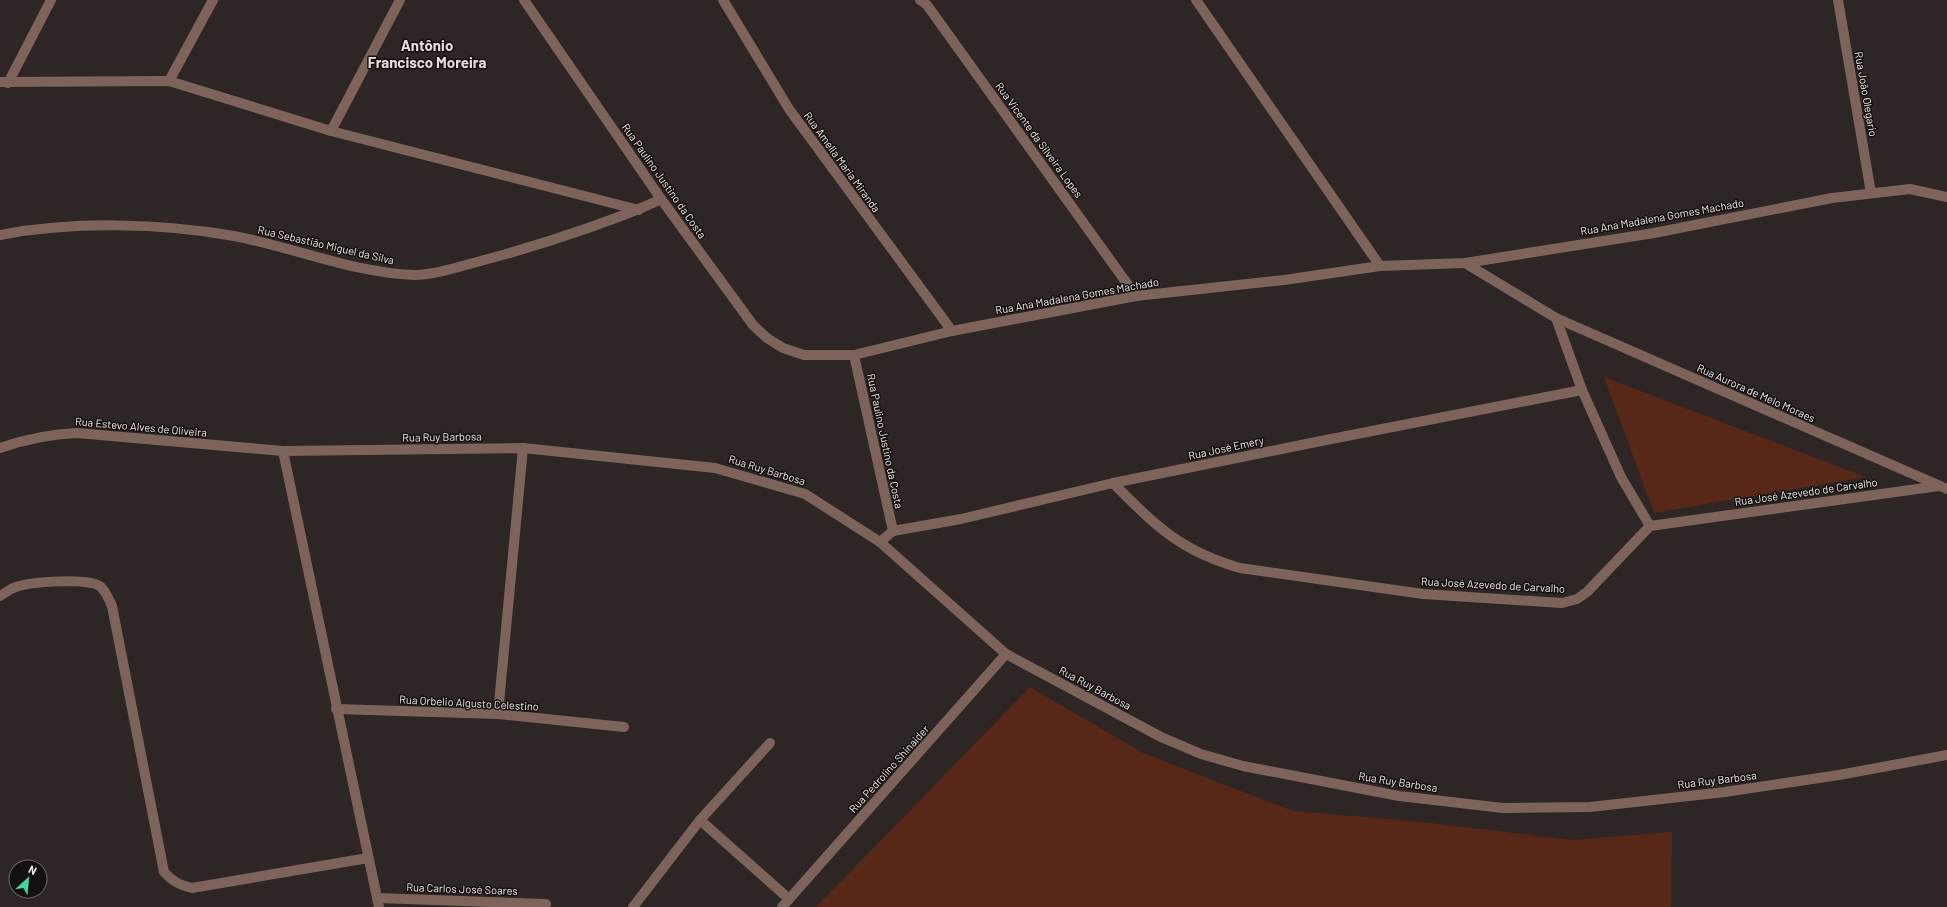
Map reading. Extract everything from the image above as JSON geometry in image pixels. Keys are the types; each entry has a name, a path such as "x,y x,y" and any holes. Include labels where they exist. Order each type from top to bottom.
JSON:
{"street":[{"path":"4,83 51,0"},
{"path":"169,81 213,0"},
{"path":"331,131 400,0"},
{"name":"Rua Paulino Justino da Costa","path":"524,0 661,199 753,324 767,338 783,348 804,355"},
{"name":"Rua Amelia Maria Miranda","path":"723,0 789,109 952,331"},
{"name":"Rua Vicente da Silveira Lopes","path":"920,0 927,5 1136,296"},
{"path":"1196,0 1380,266"},
{"name":"Rua João Olegario","path":"1838,0 1871,193"},
{"path":"4,83 169,81 331,131 639,210"},
{"name":"Rua Ana Madalena Gomes Machado","path":"804,355 854,355 952,331 1136,296 1284,280 1380,266 1465,263 1654,233 1832,198 1910,189 1947,196"},
{"name":"Rua Sebastião Miguel da Silva","path":"0,235 21,231 70,227 153,226 234,236 386,273 416,275 448,269 526,249 639,210 661,199"},
{"name":"Rua Aurora de Melo Moraes","path":"1465,263 1556,318 1943,487"},
{"path":"1556,318 1582,390 1621,477 1650,526"},
{"name":"Rua Paulino Justino da Costa","path":"854,355 893,532"},
{"name":"Rua José Emery","path":"880,542 893,532 961,519 1113,484 1316,442 1582,390"},
{"name":"Rua Estevo Alves de Oliveira","path":"0,448 27,439 51,434 77,433 283,451"},
{"path":"498,714 523,448"},
{"name":"Rua Ruy Barbosa","path":"283,451 523,448 715,468 805,494 880,542 1006,654 1161,737 1201,754 1243,766 1399,796 1503,808 1590,807 1725,792 1839,775 1947,755"},
{"path":"283,451 378,903"},
{"name":"Rua José Azevedo de Carvalho","path":"1113,484 1172,538 1216,561 1240,568 1423,594 1562,603 1577,599 1587,592 1650,526 1943,487"},
{"path":"0,596 16,587 39,582 91,582 100,586 107,595 112,606 164,872 172,881 181,886 192,888 368,858"},
{"name":"Rua Pedrolino Shinaider","path":"782,907 1006,654"},
{"name":"Rua Orbelio Algusto Celestino","path":"336,708 498,714 624,727"},
{"path":"633,907 700,820 770,743"},
{"path":"700,820 790,899"},
{"name":"Rua Carlos José Soares","path":"378,903 546,904"}],"shaded area":[{"path":"1604,377 1866,477 1654,513"},
{"path":"1030,687 1143,753 1293,811 1423,822 1571,840 1672,832 1671,907 816,907"}],"district":[{"name":"Antônio Francisco Moreira","path":"427,54"}]}
